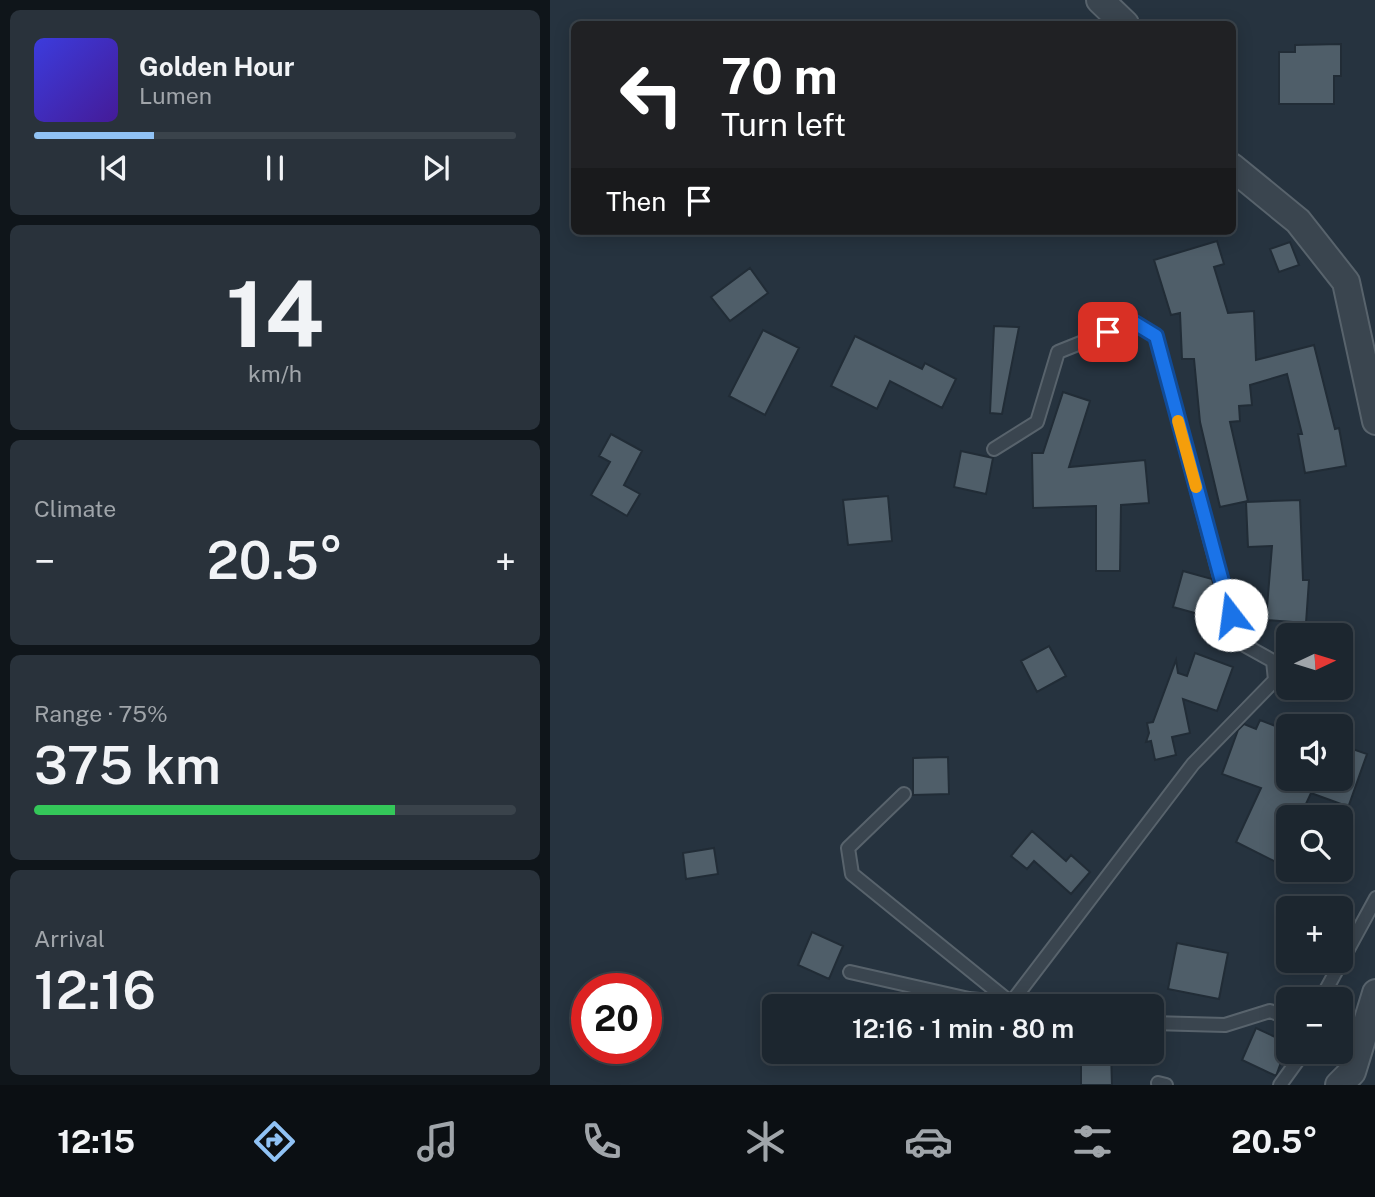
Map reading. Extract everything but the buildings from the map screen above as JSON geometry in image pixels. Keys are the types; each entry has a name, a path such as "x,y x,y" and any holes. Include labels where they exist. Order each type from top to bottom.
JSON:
{"street":[{"path":"1100,0 1122,21"},
{"path":"1236,170 1298,221 1346,282 1375,421"},
{"path":"1339,1085 1352,1072 1375,993"}],"lane":[{"path":"994,449 1037,422 1058,352 1133,322 1156,336 1237,641 1273,661 1275,680 1193,764 1018,994"},
{"path":"904,794 848,848 852,874 1000,994"},
{"path":"1327,987 1375,898"},
{"path":"850,972 947,994"},
{"path":"1164,1023 1226,1025 1270,1011 1276,1013"},
{"path":"1280,1085 1295,1064"}],"slow traffic":[{"path":"1178,421 1196,487"}],"route":[{"path":"1108,332 1133,322 1156,336 1231,615"}]}
